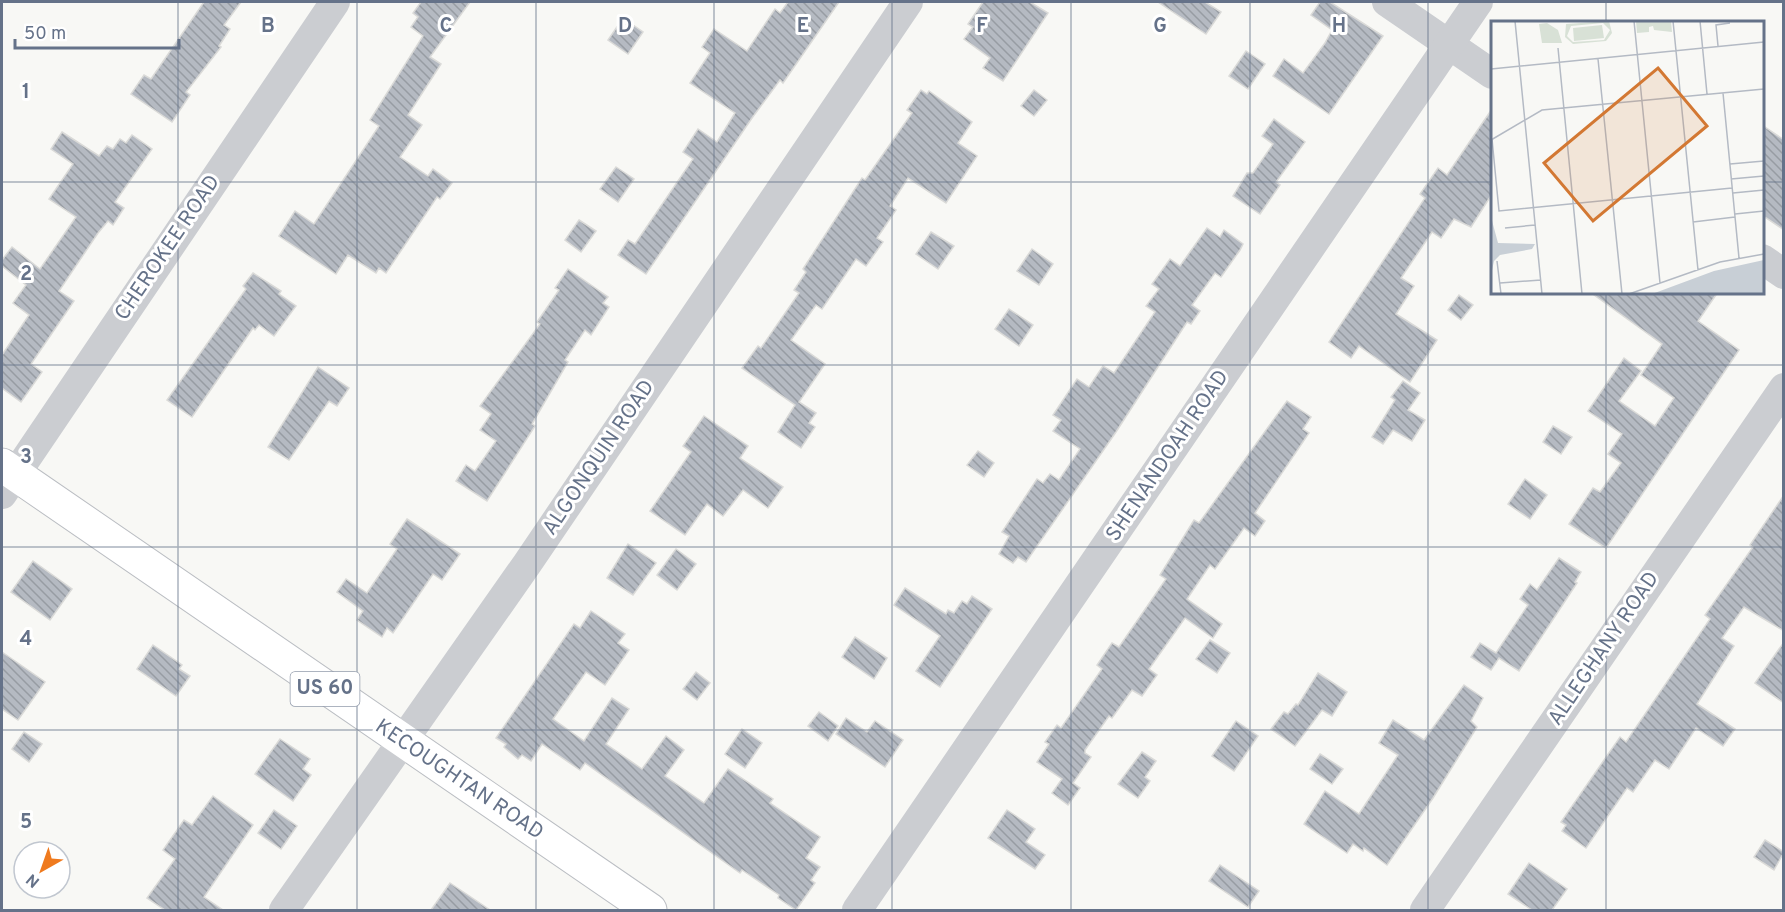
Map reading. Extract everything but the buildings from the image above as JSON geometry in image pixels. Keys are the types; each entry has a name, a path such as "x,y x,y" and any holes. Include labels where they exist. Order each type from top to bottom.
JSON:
{"main road":[{"name":"KECOUGHTAN ROAD","path":"6,478 402,741 650,910"}],"street":[{"name":"CHEROKEE ROAD","path":"6,478 335,2"},
{"name":"ALGONQUIN ROAD","path":"284,910 533,554 908,2"},
{"path":"1387,2 1491,73"},
{"name":"SHENANDOAH ROAD","path":"857,910 1478,2"},
{"path":"1764,260 1784,273"},
{"name":"ALLEGHANY ROAD","path":"1425,910 1784,388"}]}
